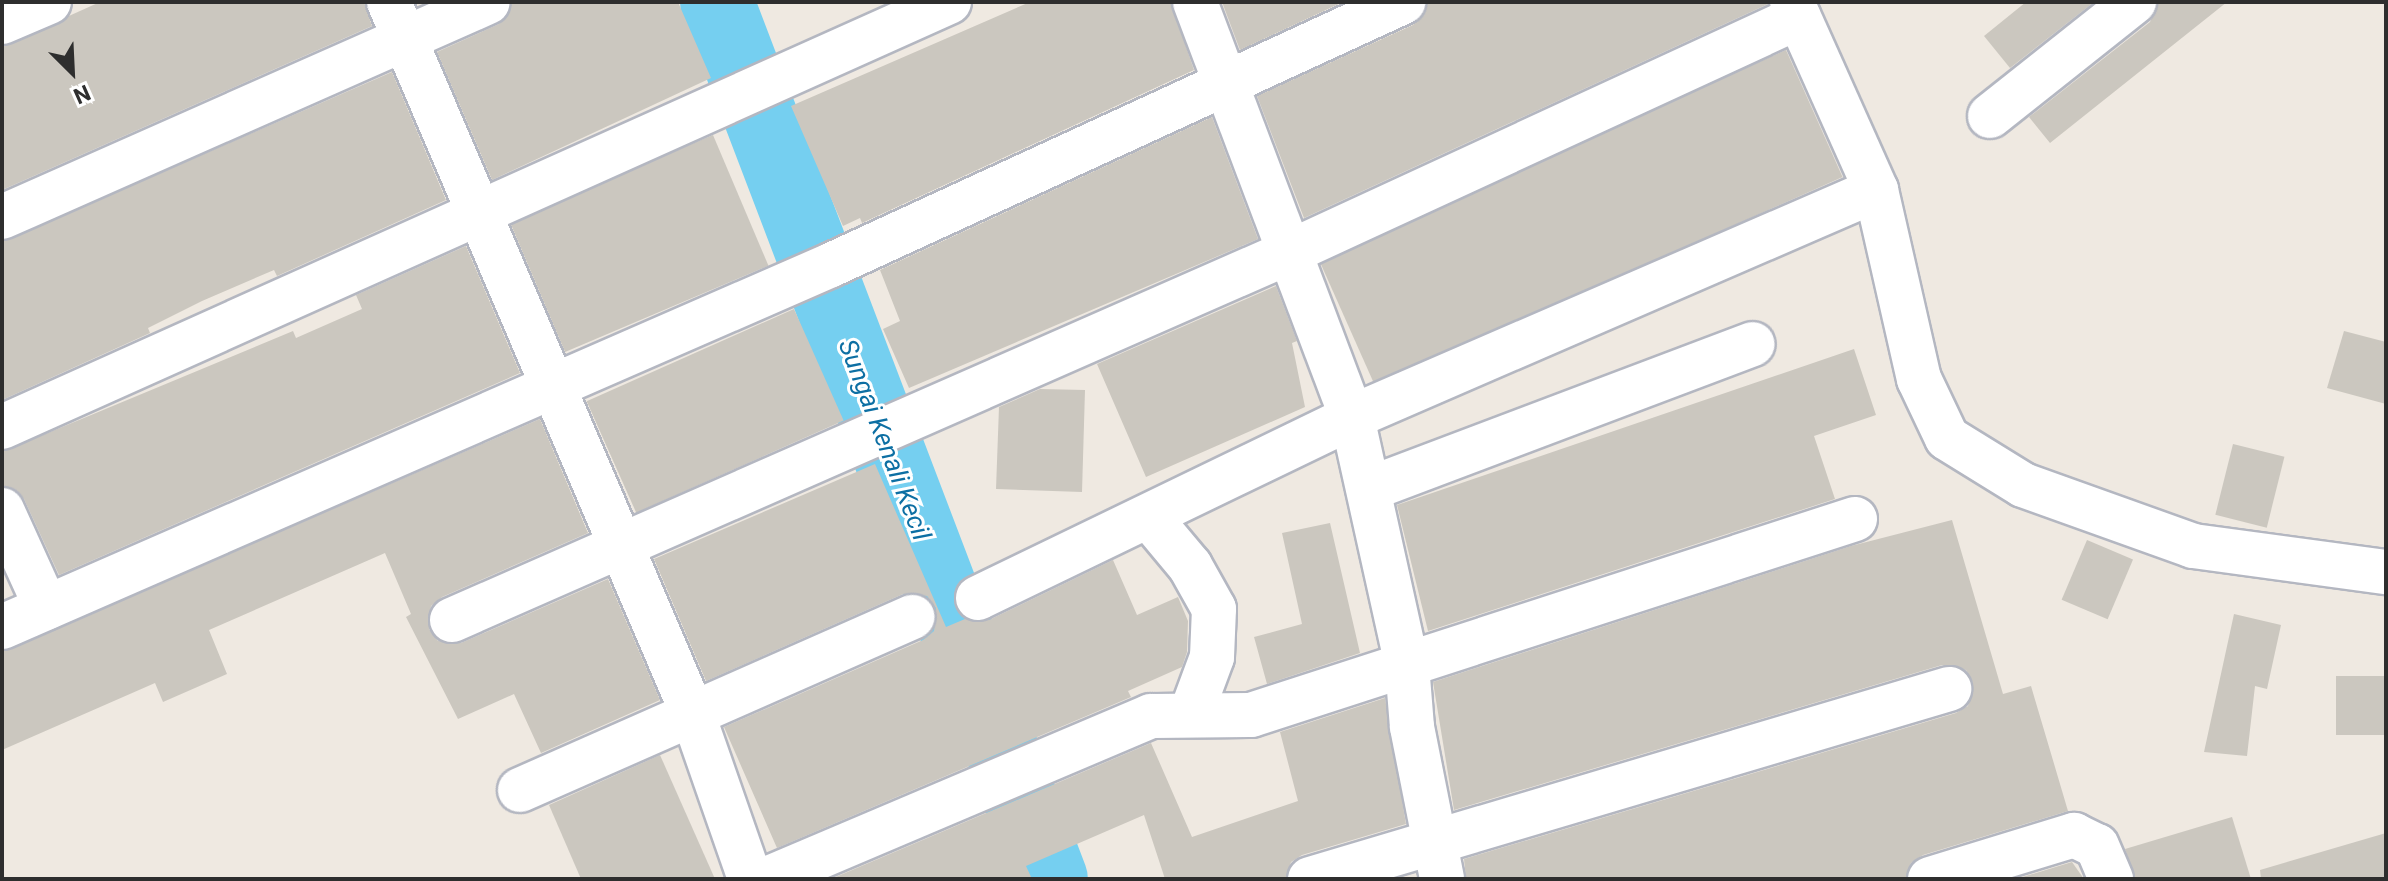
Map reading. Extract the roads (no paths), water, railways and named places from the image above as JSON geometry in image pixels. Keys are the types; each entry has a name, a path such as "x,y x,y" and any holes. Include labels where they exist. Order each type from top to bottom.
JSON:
{"street":[{"path":"2,22 49,2"},
{"path":"2,217 396,21 488,2"},
{"path":"2,427 949,2"},
{"path":"1195,2 1223,85 1292,251 1352,417 1407,665 1438,862"},
{"path":"2,627 812,273 1403,2"},
{"path":"1990,116 2134,2"},
{"path":"452,620 1292,251 1796,10 1876,190 1919,379 1947,438 2023,485 2193,546 2386,572"},
{"path":"396,21 617,546 692,712 750,879"},
{"path":"978,598 1352,417 1876,190"},
{"path":"1369,489 1752,344"},
{"path":"2,510 46,607"},
{"path":"1149,517 1190,566 1214,609 1212,657 1192,711"},
{"path":"767,879 1033,766 1104,732 1192,711 1251,715 1855,519"},
{"path":"520,790 913,617"},
{"path":"1310,879 1438,862 1949,689"},
{"path":"1930,879 2074,835 2097,846 2111,879"}],"waterway":[{"name":"Sungai Kenali Kecil","path":"717,2 1051,879"}]}
